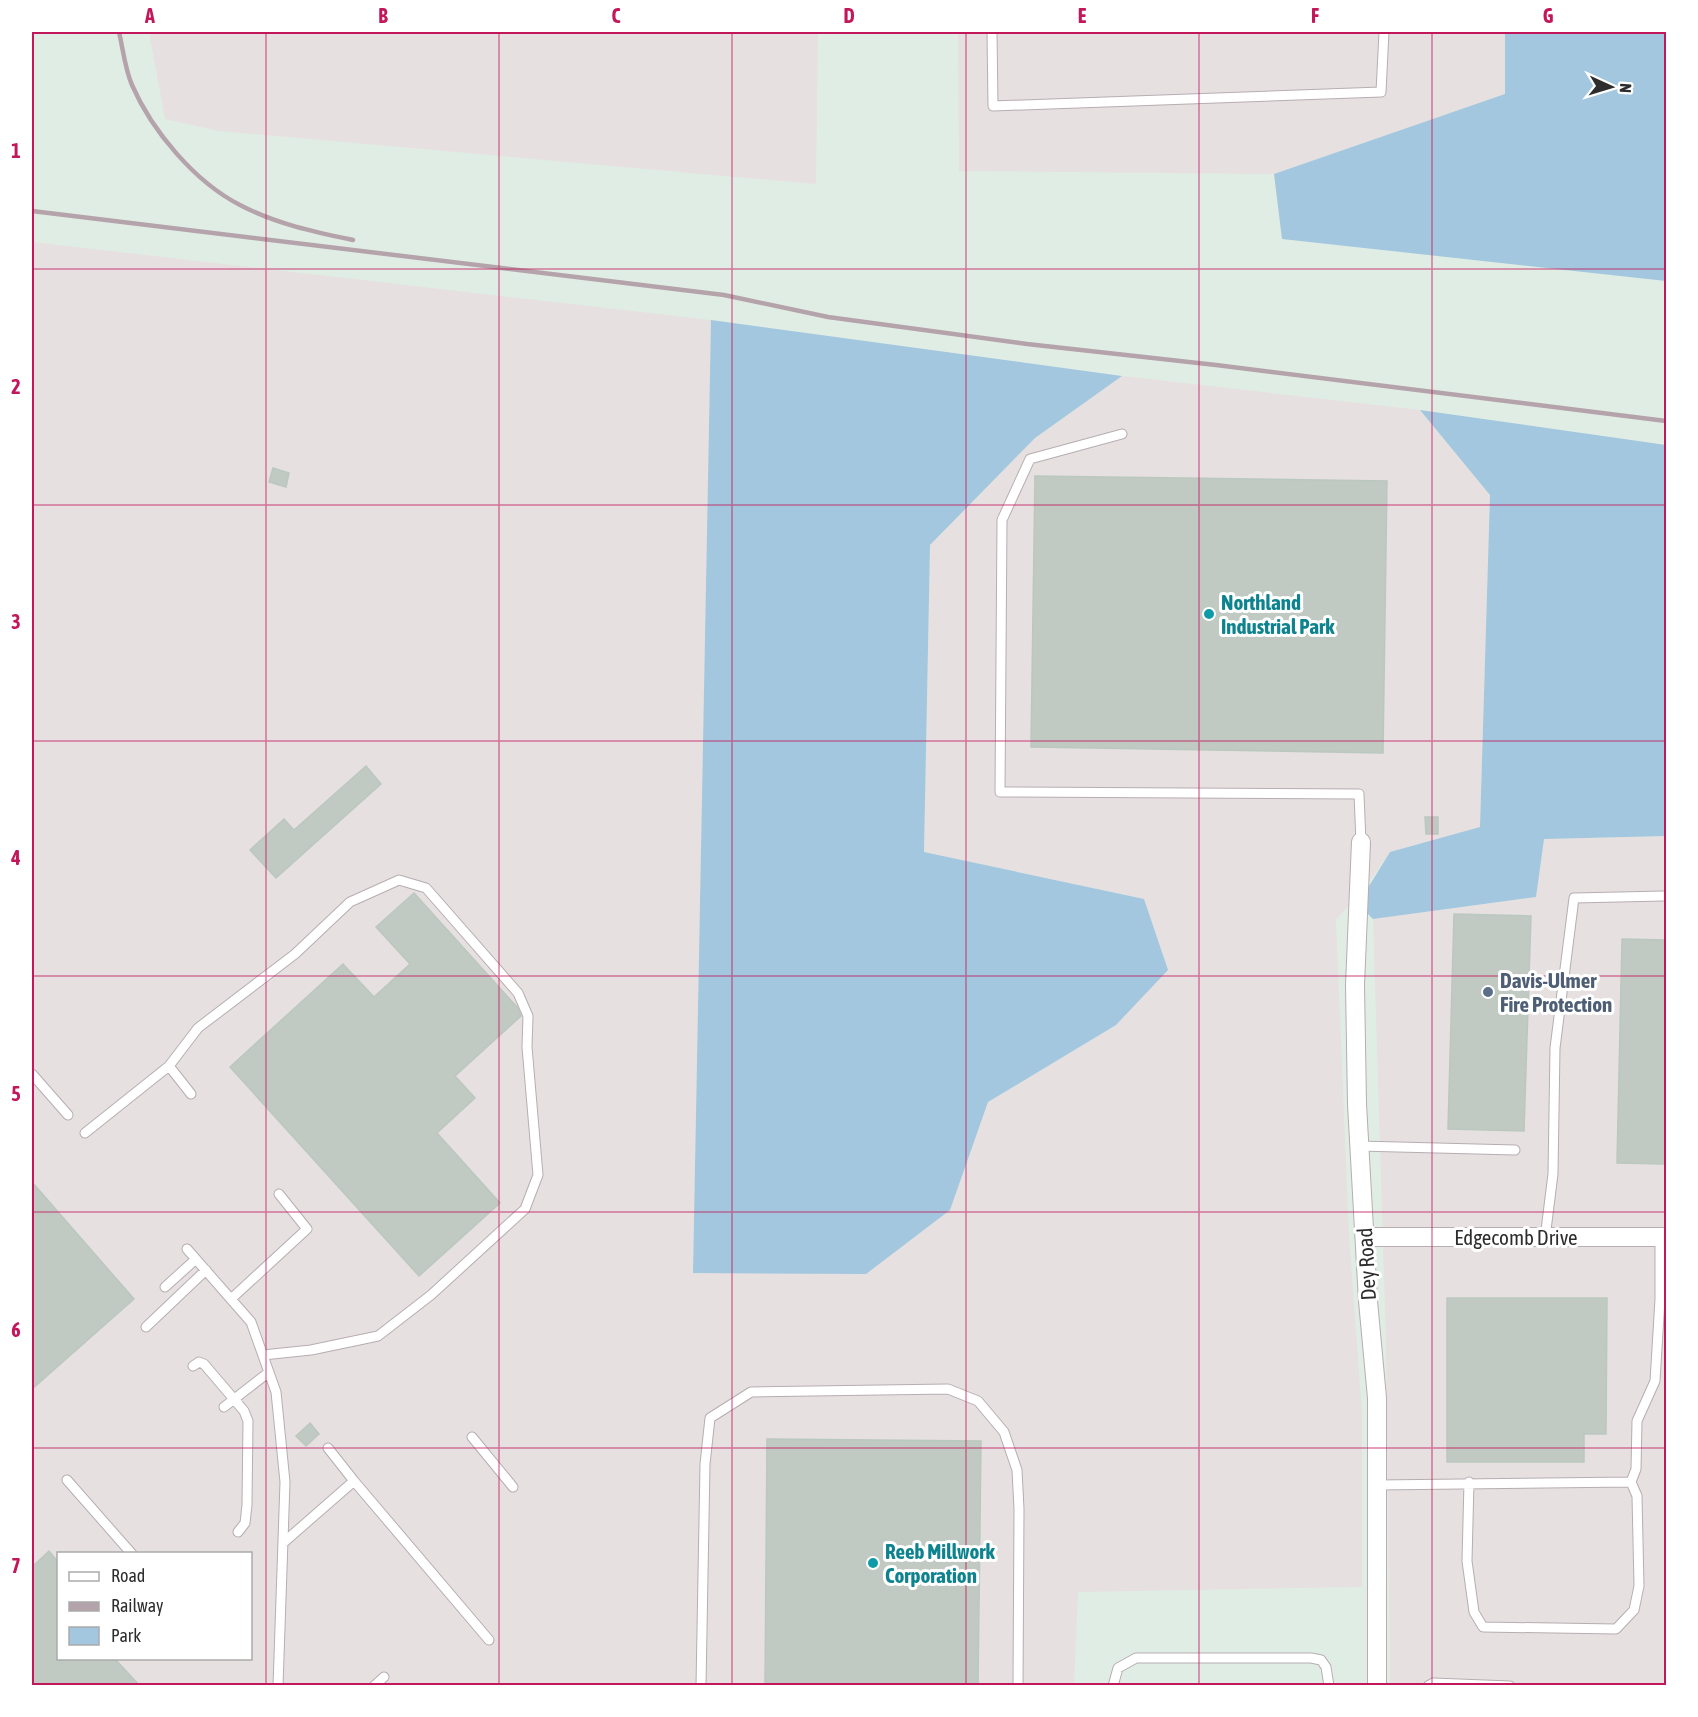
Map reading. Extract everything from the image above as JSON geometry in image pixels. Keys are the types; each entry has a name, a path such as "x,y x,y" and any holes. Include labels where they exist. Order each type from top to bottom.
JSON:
{"street":[{"name":"Dey Road","path":"1360,842 1355,985 1359,1146 1368,1301 1377,1398 1377,1686"},
{"name":"Edgecomb Drive","path":"1365,1237 1663,1237"}],"lane":[{"path":"992,32 993,106 1381,92 1384,32"},
{"path":"1122,434 1030,459 1002,520 1000,792 1359,794 1360,842"},
{"path":"85,1133 169,1066 198,1028 295,954 350,902 399,880 426,888 518,993 528,1016 527,1047 538,1175 525,1209 431,1295 378,1336 311,1350 263,1354"},
{"path":"1545,1238 1552,1174 1555,1048 1574,898 1664,896"},
{"path":"169,1066 191,1094"},
{"path":"32,1074 68,1114"},
{"path":"1359,1146 1515,1149"},
{"path":"231,1299 307,1229 279,1194"},
{"path":"1469,1482 1467,1561 1474,1612 1483,1627 1616,1629 1634,1610 1639,1586 1637,1496 1631,1482 1636,1469 1637,1421 1655,1381 1663,1237"},
{"path":"187,1249 251,1322 276,1392 285,1482 278,1686"},
{"path":"165,1287 196,1259"},
{"path":"146,1327 206,1270"},
{"path":"193,1366 199,1362 204,1364 244,1411 248,1421 247,1505 245,1523 238,1532"},
{"path":"224,1407 269,1372"},
{"path":"701,1686 705,1464 710,1418 751,1392 948,1389 978,1401 998,1424 1004,1432 1017,1470 1019,1509 1018,1686"},
{"path":"472,1437 513,1487"},
{"path":"328,1448 489,1640"},
{"path":"67,1480 130,1552"},
{"path":"283,1543 354,1481"},
{"path":"1377,1485 1469,1482 1631,1482"},
{"path":"1113,1686 1118,1668 1136,1658 1311,1658 1321,1660 1326,1667 1329,1686"},
{"path":"374,1686 384,1677"},
{"path":"1428,1686 1433,1683 1510,1686"}],"shaded area":[{"path":"149,32 818,32 816,184 219,131 165,119"},
{"path":"958,32 1505,32 1506,94 1274,174 959,171"},
{"path":"32,242 711,320 693,1273 950,1210 988,1102 1116,1025 1144,899 924,852 930,545 1035,438 1122,376 1420,410 1490,495 1480,827 1390,852 1375,874 1336,920 1349,1236 1362,1412 1362,1587 1078,1592 1074,1685 32,1686"},
{"path":"1666,836 1666,1685 1390,1685 1386,1342 1373,919 1535,897 1544,839"}],"green space":[{"path":"1505,32 1666,32 1666,281 1282,239 1274,174 1505,94"},
{"path":"711,320 1122,376 1035,438 930,545 924,852 1144,899 1168,970 1116,1025 988,1102 950,1210 866,1274 693,1273"},
{"path":"1420,410 1666,445 1666,836 1544,839 1536,897 1373,919 1358,904 1390,852 1480,827 1490,495"}],"building":[{"path":"273,468 289,473 286,487 269,482"},
{"name":"Northland Industrial Park","path":"1035,476 1387,481 1383,753 1031,747"},
{"path":"366,766 381,784 276,878 250,850 284,819 294,830"},
{"path":"1425,817 1438,817 1438,834 1426,834"},
{"path":"414,893 517,1007 521,1016 455,1076 475,1098 437,1133 500,1203 419,1276 230,1067 343,964 374,997 410,964 376,927"},
{"path":"1454,914 1531,916 1524,1131 1448,1129"},
{"path":"1622,939 1666,940 1666,1164 1617,1163"},
{"path":"32,1182 134,1299 32,1389"},
{"path":"1447,1298 1607,1298 1606,1434 1584,1434 1584,1462 1447,1462"},
{"path":"310,1423 319,1434 306,1446 296,1436"},
{"name":"Reeb Millwork Corporation","path":"767,1439 981,1441 978,1686 765,1686"},
{"path":"49,1551 57,1561 57,1660 116,1660 140,1686 32,1686 32,1567"}],"railway":[{"path":"119,32 132,85 151,120 191,169 223,195 254,212 310,230 353,240"},
{"path":"32,211 724,295 828,317 1027,344 1666,421"}],"place":[{"name":"Northland Industrial Park","path":"1209,614"},
{"name":"Davis-Ulmer Fire Protection","path":"1488,992"},
{"name":"Reeb Millwork Corporation","path":"873,1563"}]}
